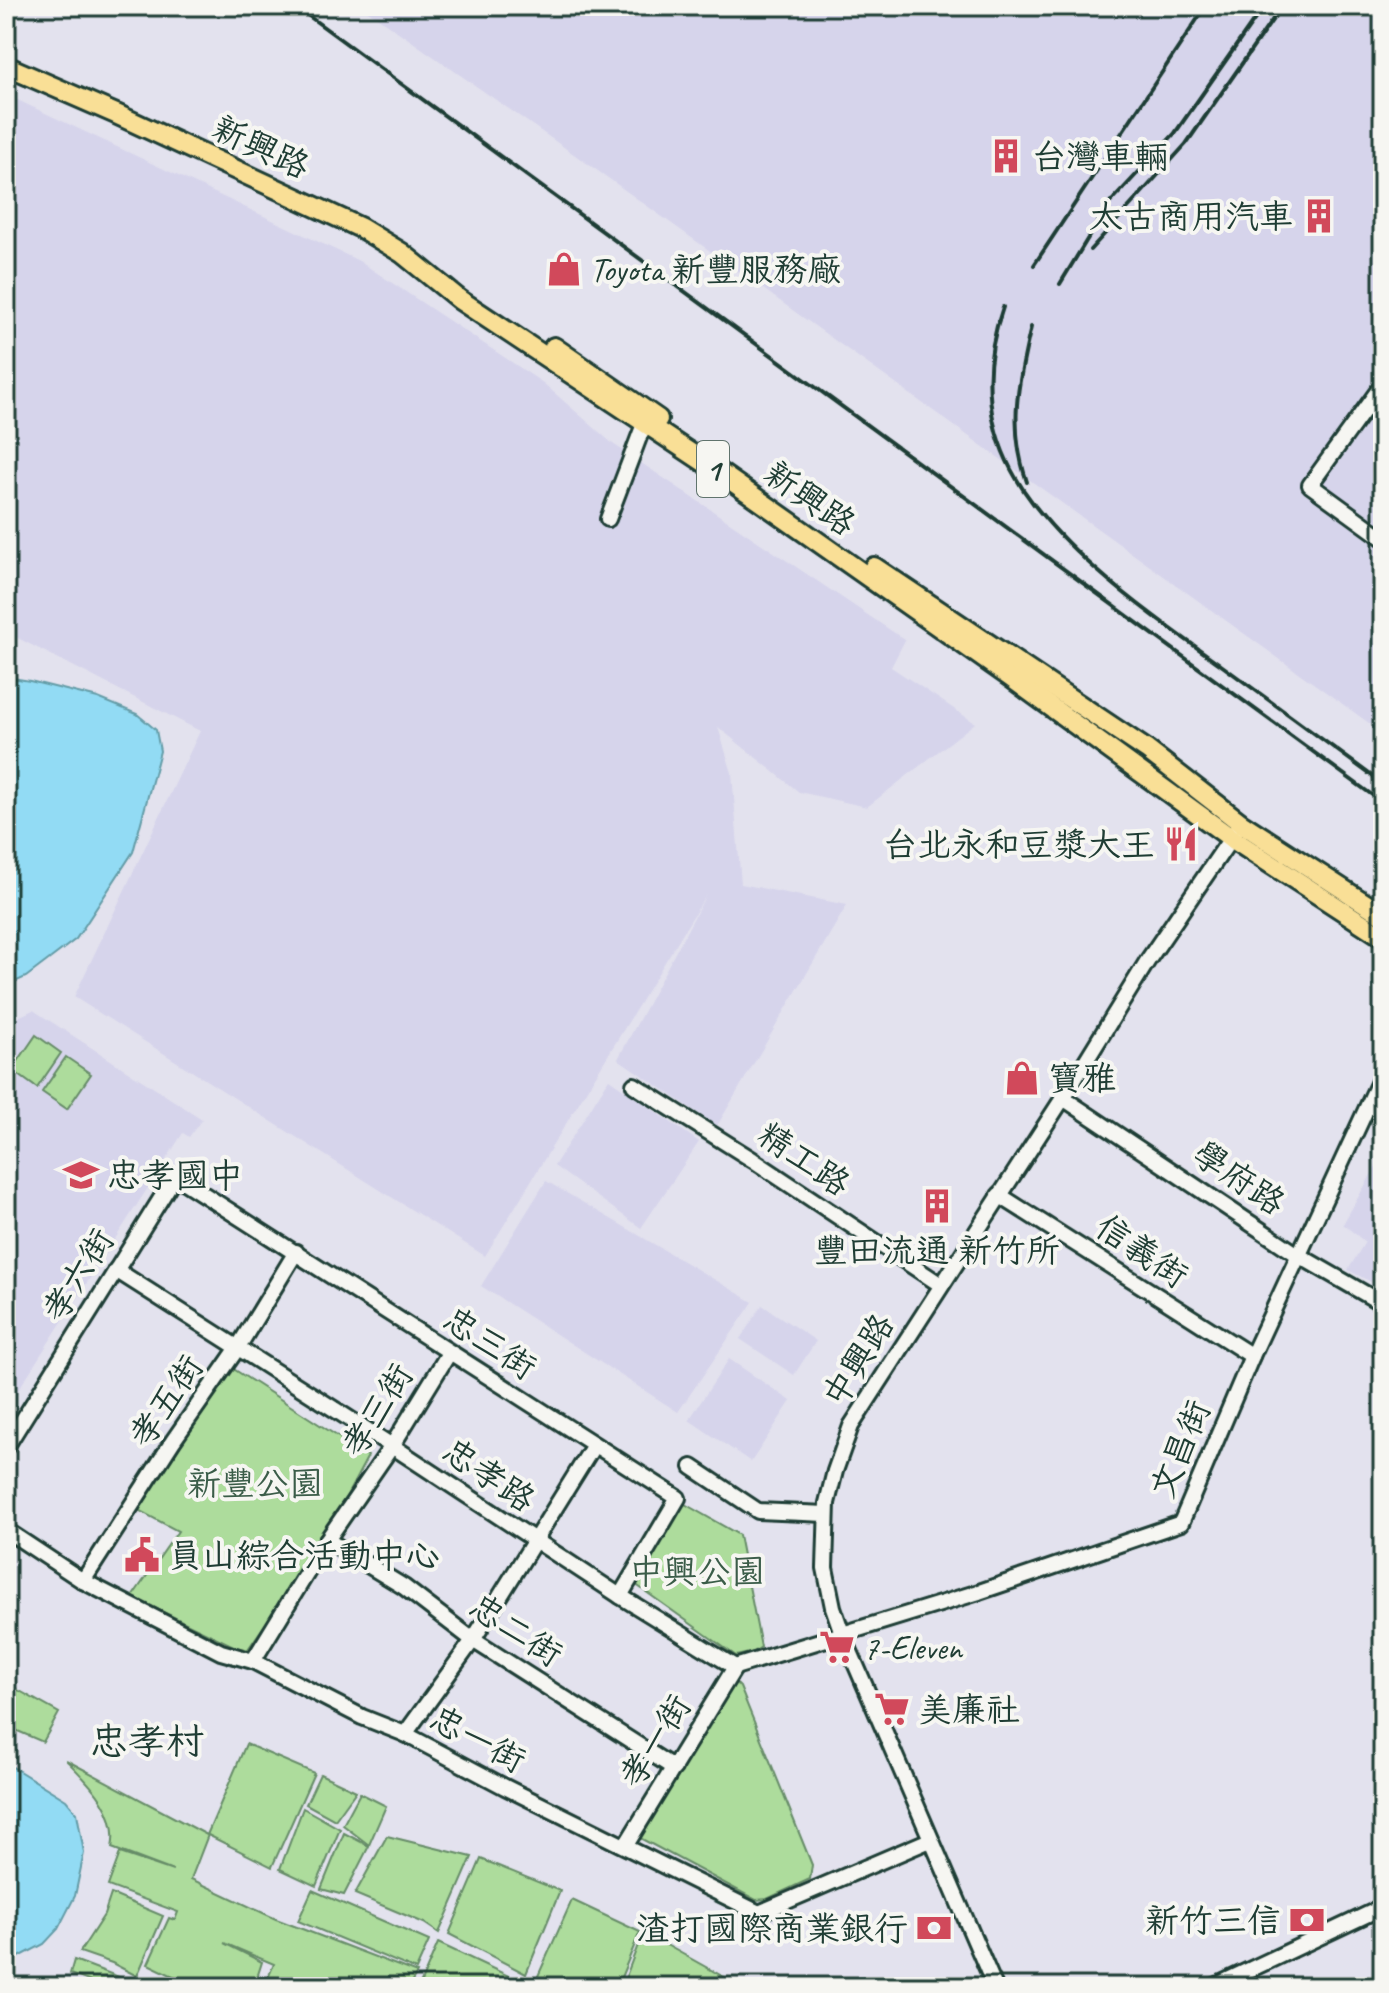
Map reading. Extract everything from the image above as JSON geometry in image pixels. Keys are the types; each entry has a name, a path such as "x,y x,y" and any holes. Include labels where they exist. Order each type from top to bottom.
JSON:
{"main road":[{"name":"新興路","path":"7,64 361,228 402,253 460,300 719,472 1010,677 1236,831 1383,937"},
{"name":"新興路","path":"7,64 120,105 394,237 725,467 1147,750 1236,831 1383,915"}],"street":[{"path":"1383,384 1310,485 1383,538"},
{"path":"608,519 644,424"},
{"name":"中興路","path":"995,1987 842,1633 825,1568 826,1514 835,1471 851,1426 1063,1098 1148,960 1236,831"},
{"name":"文昌街","path":"842,1633 979,1592 1181,1523 1252,1356 1383,1073"},
{"name":"精工路","path":"634,1085 941,1285"},
{"name":"學府路","path":"1063,1098 1298,1255 1383,1304"},
{"name":"忠三街","path":"175,1176 678,1498 620,1596"},
{"name":"孝六街","path":"6,1447 175,1176"},
{"name":"信義街","path":"999,1195 1252,1356"},
{"name":"孝五街","path":"83,1581 173,1441 237,1349 296,1252"},
{"name":"忠孝路","path":"116,1270 392,1446 534,1541 735,1667"},
{"name":"孝三街","path":"253,1661 327,1540 392,1446 449,1353"},
{"path":"405,1734 473,1640 594,1445"},
{"path":"692,1467 758,1511 826,1514"},
{"name":"忠一街","path":"6,1530 83,1581 221,1652 253,1661 362,1717 405,1734 759,1913 930,1840"},
{"name":"忠二街","path":"327,1540 404,1587 473,1640 674,1768"},
{"path":"735,1667 842,1633"},
{"name":"孝一街","path":"626,1845 735,1667"},
{"path":"1213,1987 1383,1907"}],"shaded area":[{"path":"361,6 1383,6 1383,733 608,178"},
{"path":"9,96 359,261 543,383 613,444 905,640 891,667 975,723 867,807 799,792 718,727 732,773 741,884 847,905 717,1126 618,1059 706,895 485,1256 74,997 200,731 6,632 6,104"},
{"name":"忠孝國中","path":"33,1010 202,1119 189,1137 183,1133 6,1409 6,1023"},
{"path":"609,1079 699,1142 641,1228 554,1166"},
{"path":"1383,1154 1383,1288 1348,1270 1365,1242 1343,1224"},
{"path":"546,1181 753,1302 678,1412 481,1286"},
{"path":"762,1305 816,1341 794,1375 740,1339"},
{"path":"729,1359 791,1401 751,1462 689,1420"}],"green space":[{"path":"36,1035 61,1053 37,1088 12,1070"},
{"path":"66,1057 91,1074 67,1109 42,1092"},
{"name":"新豐公園","path":"232,1368 368,1456 322,1542 246,1652 132,1597 178,1531 138,1510"},
{"name":"中興公園","path":"683,1503 739,1535 761,1647 754,1652 736,1656 635,1584"},
{"path":"734,1681 740,1687 812,1865 810,1879 767,1899 756,1900 638,1837"},
{"path":"9,1685 59,1713 43,1742 6,1726 6,1691"},
{"path":"246,1744 314,1773 272,1867 208,1835 191,1879 276,1919 417,1973 409,1987 264,1987 274,1964 224,1943 262,1962 254,1987 196,1987 148,1964 169,1918 175,1920 178,1912 108,1886 120,1853 173,1871 112,1848 113,1835 107,1810 93,1788 66,1760 207,1835"},
{"path":"320,1774 356,1791 335,1820 306,1804"},
{"path":"360,1793 386,1806 369,1845 343,1825"},
{"path":"303,1808 340,1829 316,1886 280,1869"},
{"path":"344,1833 369,1846 344,1895 321,1889"},
{"path":"387,1836 472,1857 439,1933 424,1923 355,1894"},
{"path":"481,1859 560,1891 526,1974 449,1934"},
{"path":"312,1890 429,1941 416,1970 298,1921"},
{"path":"111,1894 163,1916 137,1976 80,1952 104,1915"},
{"path":"572,1900 640,1932 617,1987 534,1985"},
{"path":"643,1932 729,1980 726,1987 622,1987"},
{"path":"438,1943 528,1985 419,1987"},
{"path":"74,1960 145,1987 104,1987 70,1974"}],"water":[{"path":"6,677 98,698 137,714 156,730 160,751 133,852 76,939 26,977 6,986"},
{"path":"6,1763 66,1800 77,1813 84,1853 75,1896 58,1929 44,1944 6,1964"}],"railway":[{"path":"295,6 1383,803"},
{"path":"1034,265 1206,6"},
{"path":"1060,284 1108,205 1175,133 1264,6"},
{"path":"1090,250 1186,144 1282,6"},
{"path":"1003,307 990,365 994,423 1007,461 1024,491 1046,519 1101,574 1132,599 1383,784"},
{"path":"1027,482 1016,423 1019,386 1031,327"}],"place":[{"name":"台灣車輛","path":"1006,156"},
{"name":"太古商用汽車","path":"1319,216"},
{"name":"Toyota 新豐服務廠","path":"564,269"},
{"name":"台北永和豆漿大王","path":"1181,844"},
{"name":"寶雅","path":"1022,1078"},
{"name":"忠孝國中","path":"81,1175"},
{"name":"豐田流通 新竹所","path":"937,1206"},
{"name":"員山綜合活動中心","path":"142,1555"},
{"name":"7-Eleven","path":"837,1647"},
{"name":"美廉社","path":"892,1709"},
{"name":"新竹三信","path":"1307,1920"},
{"name":"渣打國際商業銀行","path":"934,1928"}],"district":[{"name":"忠孝村","path":"147,1741"}]}
